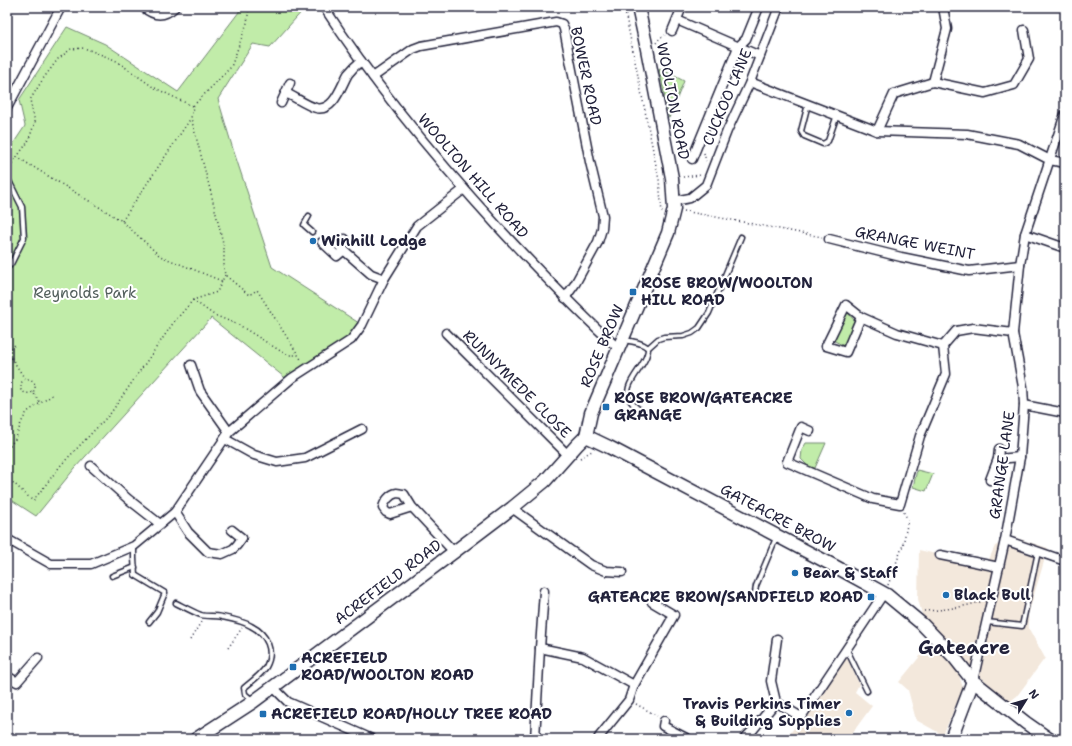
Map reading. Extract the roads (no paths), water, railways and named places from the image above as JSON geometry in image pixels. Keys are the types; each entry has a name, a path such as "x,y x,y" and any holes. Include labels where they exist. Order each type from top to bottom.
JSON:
{"main road":[{"name":"WOOLTON ROAD","path":"638,7 672,178 674,205"},
{"name":"ROSE BROW","path":"586,436 591,413 668,233 674,205"},
{"name":"ACREFIELD ROAD","path":"196,739 253,702 512,508 545,481 586,436"},
{"name":"GATEACRE BROW","path":"586,436 838,568 886,590 954,657 973,681 1026,723 1049,739"},
{"path":"951,739 973,681"}],"street":[{"path":"7,108 61,7"},
{"path":"143,7 157,15 164,14 175,7"},
{"name":"WOOLTON HILL ROAD","path":"324,7 373,77 413,129 464,189 565,298 596,328 621,344"},
{"path":"672,31 682,7"},
{"path":"692,159 738,47 746,40 759,7"},
{"name":"CUCKOO LANE","path":"674,205 690,198 706,185 727,131 750,82 779,7"},
{"path":"933,82 947,29 942,7"},
{"path":"677,20 760,56"},
{"name":"BOWER ROAD","path":"373,77 413,49 421,46 556,22 562,24 590,162 603,216 602,229 598,242 575,284 565,298"},
{"path":"877,131 894,94 933,82 985,93 1014,86 1029,59 1024,30"},
{"path":"286,93 314,107 327,107 332,103 353,68 361,61"},
{"path":"750,82 877,131 967,134 1019,144 1050,160 1065,164"},
{"path":"281,103 290,83"},
{"name":"GRANGE LANE","path":"973,681 993,598 1020,457 1024,405 1023,387 1013,333 1025,234 1065,114"},
{"path":"7,539 51,564 91,564 134,546 174,512 227,436 292,378 351,340 362,325 384,279 417,226 464,189"},
{"path":"1025,234 1065,248"},
{"path":"345,239 338,245 371,274 384,279"},
{"name":"GRANGE WEINT","path":"829,239 901,257 969,271 1020,266"},
{"path":"322,242 338,256 344,250"},
{"path":"861,317 846,352 826,346 846,305 861,317 897,333 943,346"},
{"path":"810,431 802,427 787,462 873,499 900,504 920,436 946,374 943,346 956,331 967,328 1013,333"},
{"name":"RUNNYMEDE CLOSE","path":"446,333 568,455"},
{"path":"191,365 200,392 227,436 254,455 277,462 305,458 362,429"},
{"path":"1024,405 1065,414"},
{"path":"990,480 998,459 999,449"},
{"path":"998,459 1020,457"},
{"path":"91,466 128,499 160,524"},
{"path":"412,507 454,552"},
{"path":"512,508 591,565 606,571 622,572"},
{"path":"174,512 188,532 208,552 222,554 233,549 242,538 232,530"},
{"path":"1005,540 1065,561"},
{"path":"940,555 999,567"},
{"path":"777,638 771,681 776,702 801,717 886,590"},
{"path":"535,739 544,591"},
{"path":"599,738 629,700 634,685 674,615 652,602"},
{"path":"540,648 582,657 634,685"},
{"path":"7,676 17,682 38,658"},
{"path":"273,687 288,702 372,739"},
{"path":"744,739 776,702"},
{"path":"664,721 663,726 688,739"}],"lane":[{"path":"808,104 801,131 804,136 823,144 828,140 837,116"},
{"path":"7,177 22,207 24,238 11,264 7,268"},
{"path":"309,216 304,225 312,232"},
{"path":"648,415 633,405 628,394 630,383 648,355 648,348 658,339 664,337 683,336 692,333 699,328 709,314 741,237"},
{"path":"621,344 645,346 648,348"},
{"path":"762,596 755,593 756,586 777,536"},
{"path":"134,546 135,575 165,593 157,612 149,622"},
{"path":"987,622 1022,626 1038,552"},
{"path":"112,576 135,567"},
{"path":"176,603 202,615 221,616 245,623 263,635 270,651 269,660 261,674 244,688 245,694 253,702"},
{"path":"846,649 867,692"}],"place":[{"name":"Winhill Lodge","path":"313,241"},
{"name":"ROSE BROW/WOOLTON HILL ROAD","path":"633,292"},
{"name":"ROSE BROW/GATEACRE GRANGE","path":"606,407"},
{"name":"Bear & Staff","path":"795,573"},
{"name":"Black Bull","path":"946,595"},
{"name":"GATEACRE BROW/SANDFIELD ROAD","path":"871,597"},
{"name":"ACREFIELD ROAD/WOOLTON ROAD","path":"293,667"},
{"name":"Travis Perkins Timer & Building Supplies","path":"849,713"},
{"name":"ACREFIELD ROAD/HOLLY TREE ROAD","path":"263,714"}],"district":[{"name":"Gateacre","path":"964,647"}],"park label":[{"name":"Reynolds Park","path":"85,293"}]}
